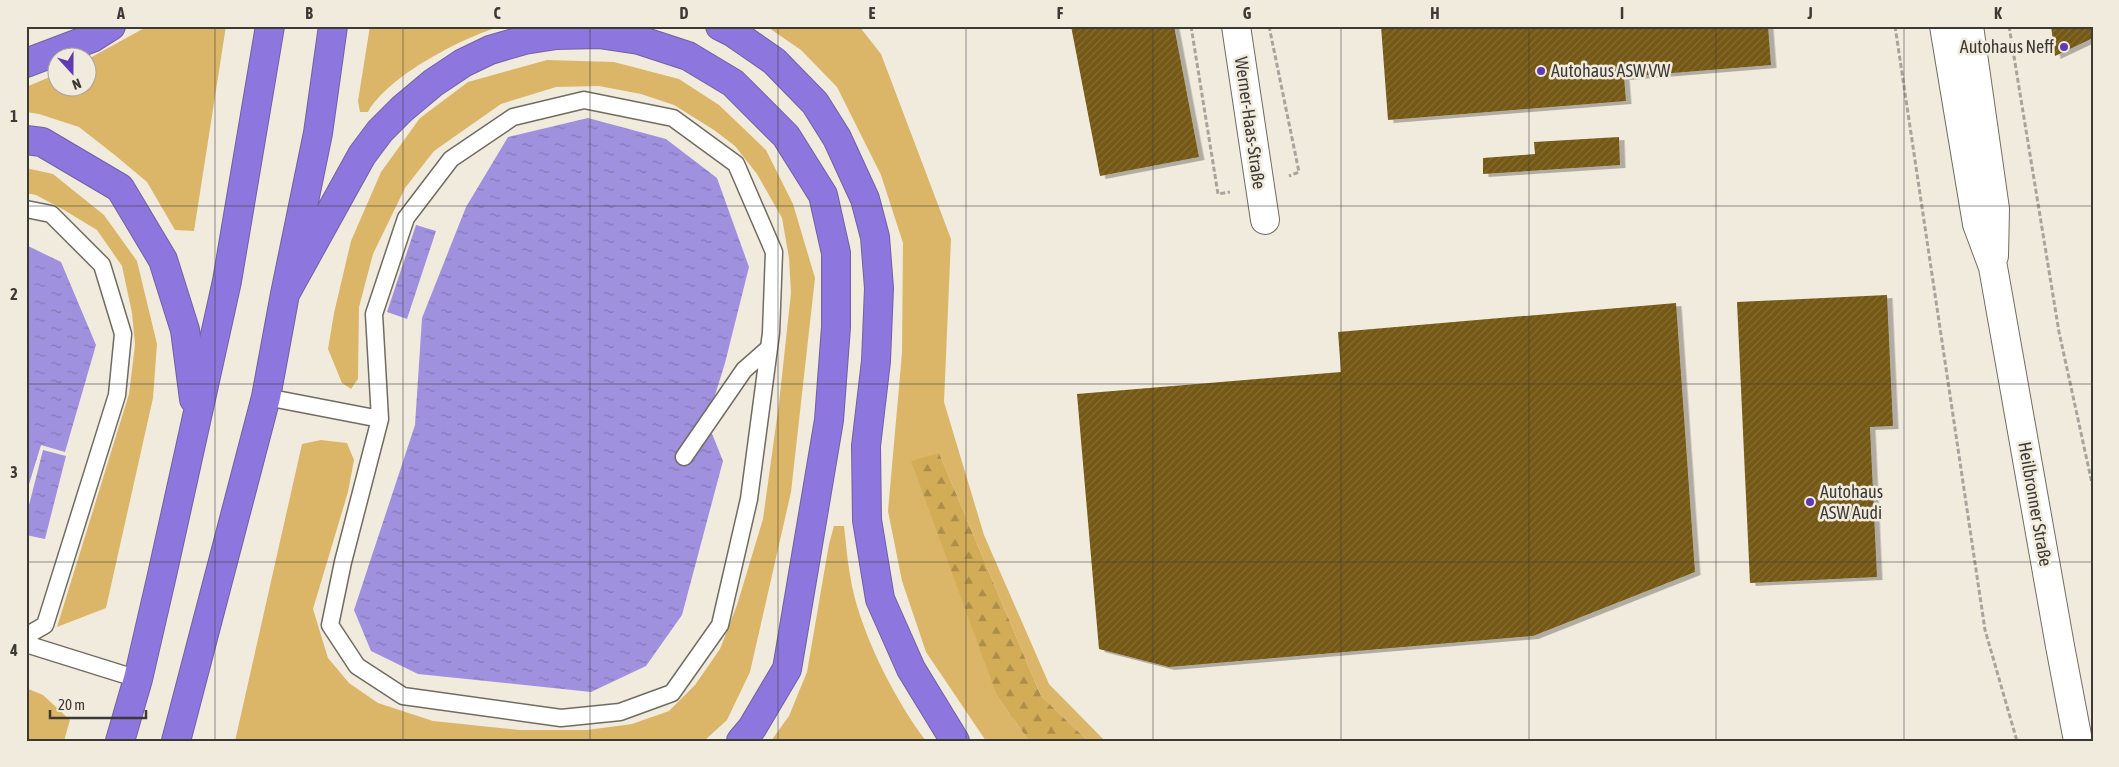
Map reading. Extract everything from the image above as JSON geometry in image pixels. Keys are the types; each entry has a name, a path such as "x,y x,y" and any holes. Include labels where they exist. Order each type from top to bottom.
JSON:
{"highway":[{"path":"26,63 92,38 111,26"},
{"path":"120,741 138,679 227,281 270,26"},
{"path":"176,741 266,397 318,133 333,26"},
{"path":"720,26 774,61 815,103 837,138 865,199 875,237 879,288 876,361 866,446 867,520 880,599 910,669 955,741"},
{"path":"285,294 362,155 380,131 402,109 433,83 490,50 524,40 556,34 599,34 639,40 688,56 733,83 786,136 824,195 836,253 836,327 829,420 787,668 752,728 741,741"},
{"path":"26,140 42,142 120,188 163,260 185,330 197,420"}],"main road":[{"name":"Werner-Haas-Straße","path":"1236,26 1265,220"},
{"name":"Heilbronner Straße","path":"1944,26 1977,224 1993,267 2078,741"},
{"name":"Heilbronner Straße","path":"1969,26 1996,209 1993,267"},
{"path":"1983,26 1985,136"}],"lane":[{"path":"584,100 673,118 736,164 774,252 769,348 749,499 720,625 672,693 620,712 561,718 403,696 357,666 330,625 380,419 374,314 406,218 451,160 513,117 584,100"},
{"path":"26,209 51,214 102,264 123,334 117,395 45,625 26,636"},
{"path":"684,457 744,370 769,348"},
{"path":"266,397 380,419"},
{"path":"26,644 138,679"}],"path":[{"path":"1895,26 1984,630 2017,741"},
{"path":"2009,26 2059,332 2093,488"}],"shaded area":[{"path":"148,26 226,26 194,231 175,230 147,182 79,127 39,114 26,112 26,87 48,78 48,98 98,98 98,54"},
{"path":"370,26 502,26 467,39 428,60 392,85 378,98 368,112 360,112 358,101"},
{"path":"766,26 859,26 881,54 951,239 944,402 984,535 1049,684 1105,741 1088,741 1041,696 939,453 997,696 1029,741 986,741 926,652 902,581 888,511 902,353 903,243 881,175 837,87 801,50"},
{"path":"547,60 614,62 679,79 719,105 766,150 793,204 815,278 791,492 750,672 727,720 704,741 235,741 302,444 321,440 347,443 354,460 348,492 313,609 328,658 349,683 378,703 433,721 519,730 587,730 632,724 669,711 695,685 720,649 737,605 763,519 779,403 791,293 789,258 782,218 757,174 735,146 714,130 674,105 641,94 599,86 556,87 501,104 434,151 405,188 373,254 359,307 358,379 351,389 342,383 328,349 334,313 351,241 381,172 420,118 468,82"},
{"path":"26,168 53,174 104,215 137,261 157,344 153,398 106,608 57,627 129,394 135,345 132,313 122,266 97,230 36,195 26,193"},
{"path":"834,526 844,526 854,596 869,640 890,684 926,741 771,741 789,716 807,672 829,544"},
{"path":"26,688 43,695 70,720 64,741 26,741"}],"green space":[{"path":"939,453 1041,696 1088,741 1029,741 997,696 911,461"}],"water":[{"path":"588,118 666,139 717,178 749,267 725,363 707,421 723,461 682,615 646,666 591,692 418,674 371,651 354,610 415,425 422,318 466,207 508,137"},
{"path":"416,225 436,231 407,319 387,312"},
{"path":"26,245 61,262 96,345 65,452 41,445 26,494"},
{"path":"43,450 66,456 45,539 26,535 26,517"}],"building":[{"path":"1071,26 1174,26 1199,157 1100,176"},
{"name":"Autohaus ASW VW","path":"1381,26 1768,26 1771,65 1624,77 1626,101 1388,120"},
{"name":"Autohaus Neff","path":"2051,26 2093,26 2093,38 2055,56"},
{"path":"1619,137 1620,165 1483,174 1483,158 1535,154 1534,142"},
{"name":"Autohaus ASW Audi","path":"1887,295 1893,426 1870,427 1877,577 1750,583 1737,302"},
{"path":"1676,303 1695,572 1533,636 1169,667 1099,649 1077,394 1341,372 1338,332"}],"place":[{"name":"Autohaus Neff","path":"2064,47"},
{"name":"Autohaus ASW VW","path":"1541,71"},
{"name":"Autohaus ASW Audi","path":"1810,502"}]}
